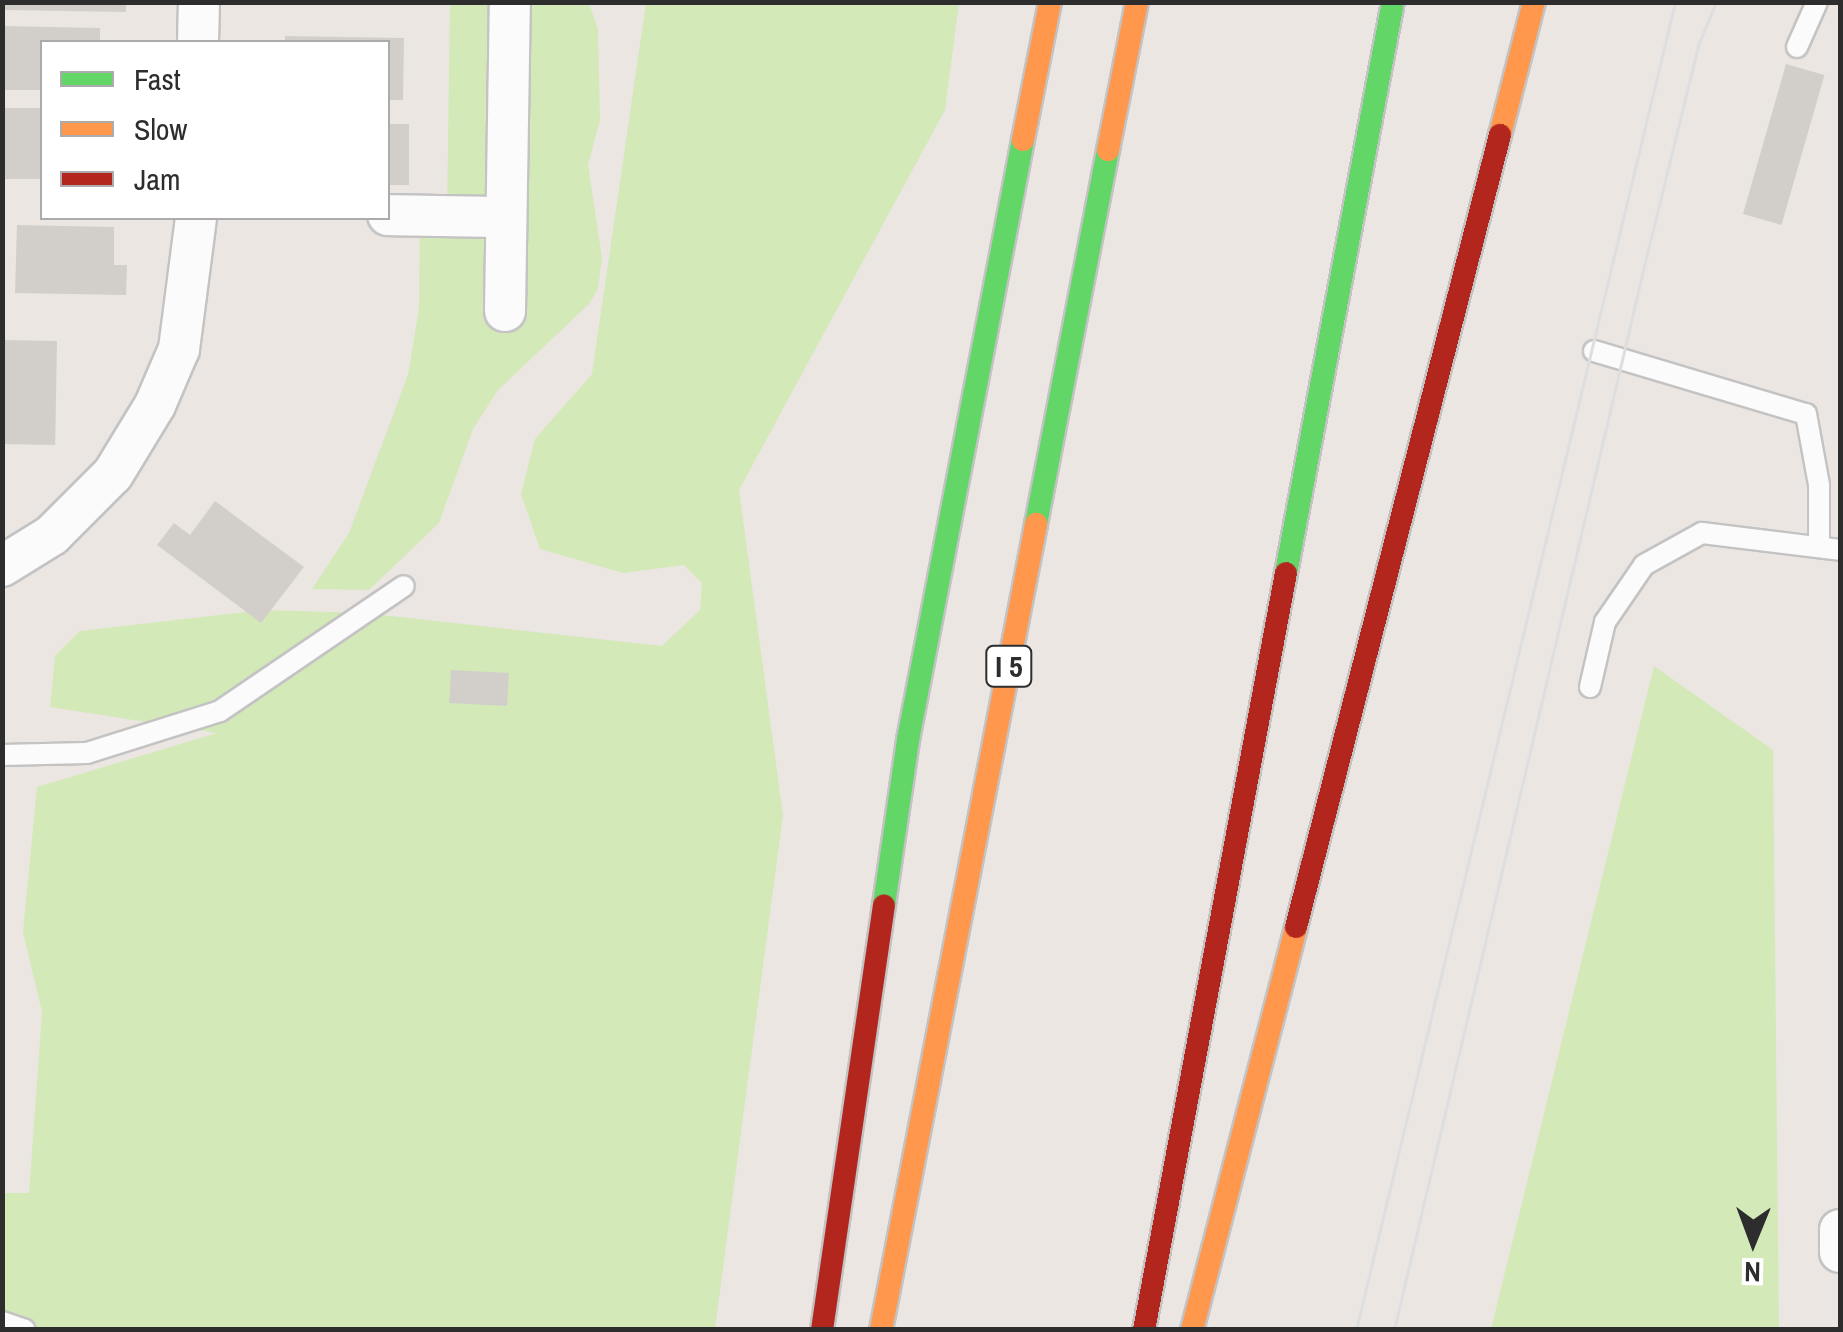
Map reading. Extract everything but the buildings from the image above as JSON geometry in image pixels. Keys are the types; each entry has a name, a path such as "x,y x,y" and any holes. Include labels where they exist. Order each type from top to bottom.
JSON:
{"highway":[{"path":"822,1330 908,740 1050,2"},
{"name":"I 5","path":"880,1330 1137,2"},
{"path":"1144,1330 1393,2"},
{"path":"1192,1330 1534,2"}],"street":[{"path":"198,40 199,2"},
{"path":"505,311 510,2"},
{"path":"390,215 505,217"},
{"path":"2,566 52,535 113,474 155,405 179,349 196,220"},
{"path":"1840,1230 1840,1252"}],"lane":[{"path":"1797,48 1817,2"},
{"path":"1594,351 1806,414 1819,486 1819,546"},
{"path":"1590,687 1604,622 1644,565 1702,533 1840,550"},
{"path":"2,756 87,753 220,711 404,586"},
{"path":"2,1322 25,1330"}],"green space":[{"path":"450,3 589,3 598,29 600,120 588,165 602,258 598,288 590,303 498,390 473,429 439,523 369,590 312,589 349,533 408,375 419,308 420,216 447,215"},
{"path":"646,3 959,3 945,110 739,490 783,815 715,1329 3,1330 26,1322 3,1312 2,1193 29,1193 42,1012 23,932 37,787 217,733 50,707 55,656 80,631 263,610 364,613 662,646 700,610 702,583 684,565 623,573 540,549 521,494 535,439 592,374"},
{"path":"1654,666 1773,750 1779,1329 1491,1329"}],"tram line":[{"path":"1356,1330 1675,2"},
{"path":"1394,1330 1648,250 1699,43 1716,2"}],"traffic: fast":[{"path":"1286,573 1393,2"},
{"path":"884,905 908,740 1023,140"},
{"path":"1036,524 1108,150"}],"traffic: slow":[{"path":"1023,140 1050,2"},
{"path":"1108,150 1137,2"},
{"path":"1500,135 1534,2"},
{"path":"881,1330 1036,524"},
{"path":"1192,1330 1296,927"}],"traffic: jam":[{"path":"1296,927 1500,135"},
{"path":"1144,1330 1286,573"},
{"path":"822,1330 884,905"}]}
